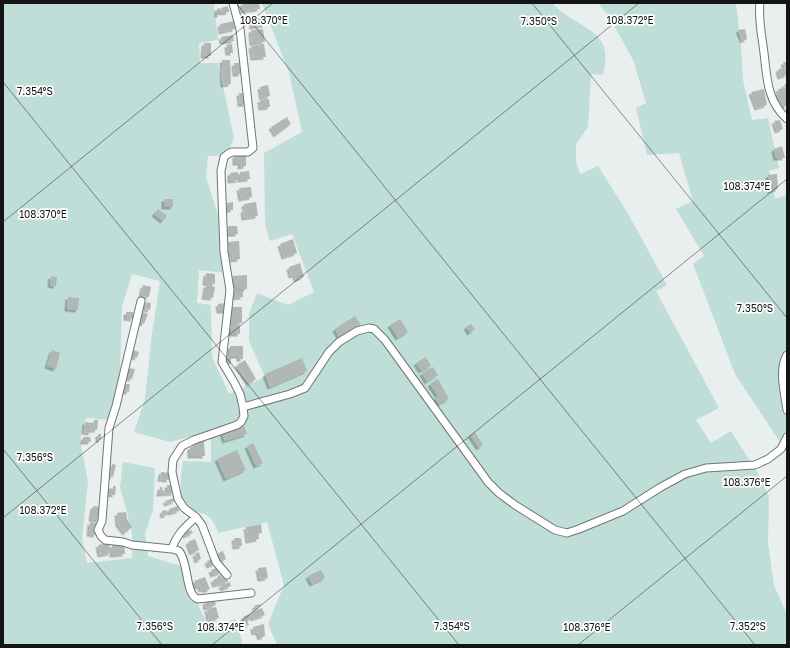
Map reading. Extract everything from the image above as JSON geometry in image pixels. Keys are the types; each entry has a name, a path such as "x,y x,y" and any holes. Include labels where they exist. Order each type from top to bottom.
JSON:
{"street":[{"path":"227,575 216,562 202,525 196,517 184,508 178,499 172,472 173,460 176,453 182,446 194,440 237,425 241,422 244,416 240,394 222,362 230,290 224,252 221,171 224,157 228,154 232,152 248,152 252,148 240,29 232,3"},
{"path":"760,3 760,28 767,84 772,99 779,112 787,119"},
{"path":"141,301 116,406 109,428 102,521 98,530 105,540 123,542 132,545 172,549 179,552 184,560 190,591 194,598 198,599 251,593"},
{"path":"243,407 290,394 305,388 336,344 357,331 369,328 374,329 385,340 488,482 499,493 555,530 567,533 579,530 623,511 660,487 685,474 706,468 755,465 768,459 780,449 787,437"},
{"path":"787,355 782,370 787,410"},
{"path":"172,549 174,541 181,530 196,517"}],"green space":[{"path":"3,3 214,3 218,40 199,43 200,63 218,63 234,138 227,155 208,156 206,177 223,231 226,273 199,270 197,303 211,305 212,357 229,394 265,377 249,341 249,314 257,293 288,305 314,292 292,234 270,241 265,224 264,153 302,132 289,73 262,3 552,3 594,33 603,45 605,63 603,75 591,74 588,127 576,144 576,161 580,174 598,166 627,212 667,285 656,291 719,408 696,420 711,443 731,431 762,480 769,497 768,543 774,585 787,615 787,645 277,645 268,624 284,585 267,522 218,533 210,518 206,515 188,509 184,505 181,496 183,461 211,462 211,440 192,436 170,442 134,432 145,399 152,334 160,281 132,274 122,307 120,370 111,420 86,418 80,440 88,482 82,539 87,563 132,558 132,534 120,488 123,462 155,468 153,510 145,534 148,556 184,567 190,588 209,628 236,619 242,641 241,645 3,645"},
{"path":"598,3 736,3 743,80 752,120 768,118 779,168 769,171 775,199 787,195 787,447 778,439 735,374 693,264 704,256 676,209 693,201 679,153 647,155 636,108 646,103 634,62 610,18"}],"building":[{"path":"242,3 259,3 260,9 243,11"},
{"path":"228,6 229,12 222,13 221,8"},
{"path":"220,8 220,15 217,15 217,9"},
{"path":"264,18 265,25 252,27 251,19"},
{"path":"234,21 235,29 221,32 220,24"},
{"path":"263,29 265,42 252,43 251,30"},
{"path":"745,29 747,39 743,41 738,30"},
{"path":"233,35 234,41 222,42 221,37"},
{"path":"204,43 211,43 211,56 203,56"},
{"path":"232,44 233,53 228,53 227,45"},
{"path":"264,44 266,57 253,58 251,46"},
{"path":"222,60 230,60 231,84 223,85"},
{"path":"783,62 787,62 787,75 780,77 778,69 785,68"},
{"path":"234,63 239,63 241,74 235,74"},
{"path":"787,84 787,106 784,106 783,102 777,104 775,94 779,93 778,89 785,88 784,85"},
{"path":"268,85 270,96 262,98 260,87"},
{"path":"764,89 767,105 757,108 751,92"},
{"path":"239,93 245,93 246,104 240,104"},
{"path":"269,99 270,107 261,108 260,100"},
{"path":"287,117 291,124 276,135 271,127"},
{"path":"780,120 783,129 777,131 774,121"},
{"path":"782,146 785,158 776,158 774,149"},
{"path":"246,154 246,166 240,167 240,163 235,163 235,155"},
{"path":"249,171 250,179 240,180 240,172"},
{"path":"238,172 239,180 230,181 230,173"},
{"path":"777,174 778,189 770,191 768,175"},
{"path":"251,187 252,197 241,199 239,188"},
{"path":"164,199 173,199 173,207 164,207"},
{"path":"233,202 233,210 227,210 227,203"},
{"path":"256,202 258,216 244,218 244,204"},
{"path":"158,209 167,216 163,221 154,214"},
{"path":"228,226 237,226 238,234 229,234"},
{"path":"293,239 297,253 284,257 280,244"},
{"path":"239,241 240,259 233,260 232,254 229,254 228,242"},
{"path":"300,263 304,277 296,280 295,275 291,276 289,267"},
{"path":"206,273 215,274 215,284 205,283"},
{"path":"247,275 247,289 237,289 237,285 231,285 231,278 233,278 233,276"},
{"path":"51,276 57,277 56,286 50,285"},
{"path":"143,285 151,287 149,297 141,296"},
{"path":"206,285 215,287 213,298 204,297"},
{"path":"232,291 243,291 243,297 232,298"},
{"path":"68,297 79,298 78,310 67,309"},
{"path":"146,302 151,303 150,310 145,309"},
{"path":"225,303 226,311 219,311 218,304"},
{"path":"231,307 242,307 242,323 231,324"},
{"path":"126,312 133,312 133,319 126,318"},
{"path":"142,312 148,314 144,324 139,321"},
{"path":"355,316 361,325 340,338 335,329"},
{"path":"400,319 408,332 398,338 390,325"},
{"path":"471,324 475,329 470,333 466,327"},
{"path":"231,326 240,326 240,334 231,334"},
{"path":"230,346 243,346 243,359 239,359 239,356 230,356"},
{"path":"52,350 60,353 56,369 47,366"},
{"path":"133,350 139,352 137,358 131,356"},
{"path":"426,357 431,366 421,371 416,363"},
{"path":"225,358 231,358 231,364 225,365"},
{"path":"302,358 307,371 270,387 265,374"},
{"path":"245,360 256,379 249,384 237,365"},
{"path":"433,367 438,375 427,382 422,373"},
{"path":"128,368 135,369 132,379 126,378"},
{"path":"438,379 449,399 439,404 435,398 438,396 430,384"},
{"path":"125,384 130,384 129,392 124,391"},
{"path":"94,420 98,420 97,430 93,430"},
{"path":"85,422 92,423 91,433 84,432"},
{"path":"244,426 247,434 225,441 222,433"},
{"path":"475,432 483,445 479,448 470,435"},
{"path":"98,434 101,434 101,440 98,440"},
{"path":"83,437 90,437 91,442 83,442"},
{"path":"204,441 205,456 190,456 190,447 195,447 195,442"},
{"path":"253,443 263,463 256,466 247,446"},
{"path":"237,450 246,470 226,479 217,459"},
{"path":"112,464 116,465 113,477 110,476"},
{"path":"161,472 169,473 169,480 160,479"},
{"path":"167,485 173,485 174,493 159,494 160,487 162,487 163,491 167,491"},
{"path":"113,486 116,486 115,495 106,494 107,488 113,489"},
{"path":"174,498 175,501 167,504 165,501"},
{"path":"93,506 101,507 99,520 91,519"},
{"path":"178,506 179,511 170,513 169,509"},
{"path":"166,510 167,515 163,516 162,511"},
{"path":"126,512 127,519 132,527 125,533 118,524 117,513"},
{"path":"90,522 97,523 96,535 89,534"},
{"path":"261,524 262,533 258,533 259,539 248,541 246,527"},
{"path":"191,530 193,533 185,536 184,532"},
{"path":"234,538 241,538 242,546 235,547"},
{"path":"195,539 199,550 192,553 188,542"},
{"path":"109,543 111,553 100,555 98,545"},
{"path":"124,544 125,554 112,555 112,545"},
{"path":"223,551 226,559 220,562 216,554"},
{"path":"199,552 201,559 197,561 195,554"},
{"path":"213,559 215,564 209,566 207,561"},
{"path":"219,567 222,572 213,575 211,570"},
{"path":"266,567 268,578 260,579 258,568"},
{"path":"321,570 325,578 312,584 308,576"},
{"path":"221,575 222,578 227,576 228,582 215,585 213,580"},
{"path":"205,577 210,589 205,591 205,589 201,590 200,586 197,587 194,581"},
{"path":"230,582 231,586 223,589 221,585"},
{"path":"214,599 216,605 206,608 205,602"},
{"path":"260,604 261,606 255,608 254,606"},
{"path":"216,607 219,618 209,620 207,609"},
{"path":"262,608 265,615 253,619 251,612"},
{"path":"249,614 251,619 247,621 249,625 247,626 243,617"},
{"path":"264,624 265,636 260,638 258,632 254,633 253,627"}]}
